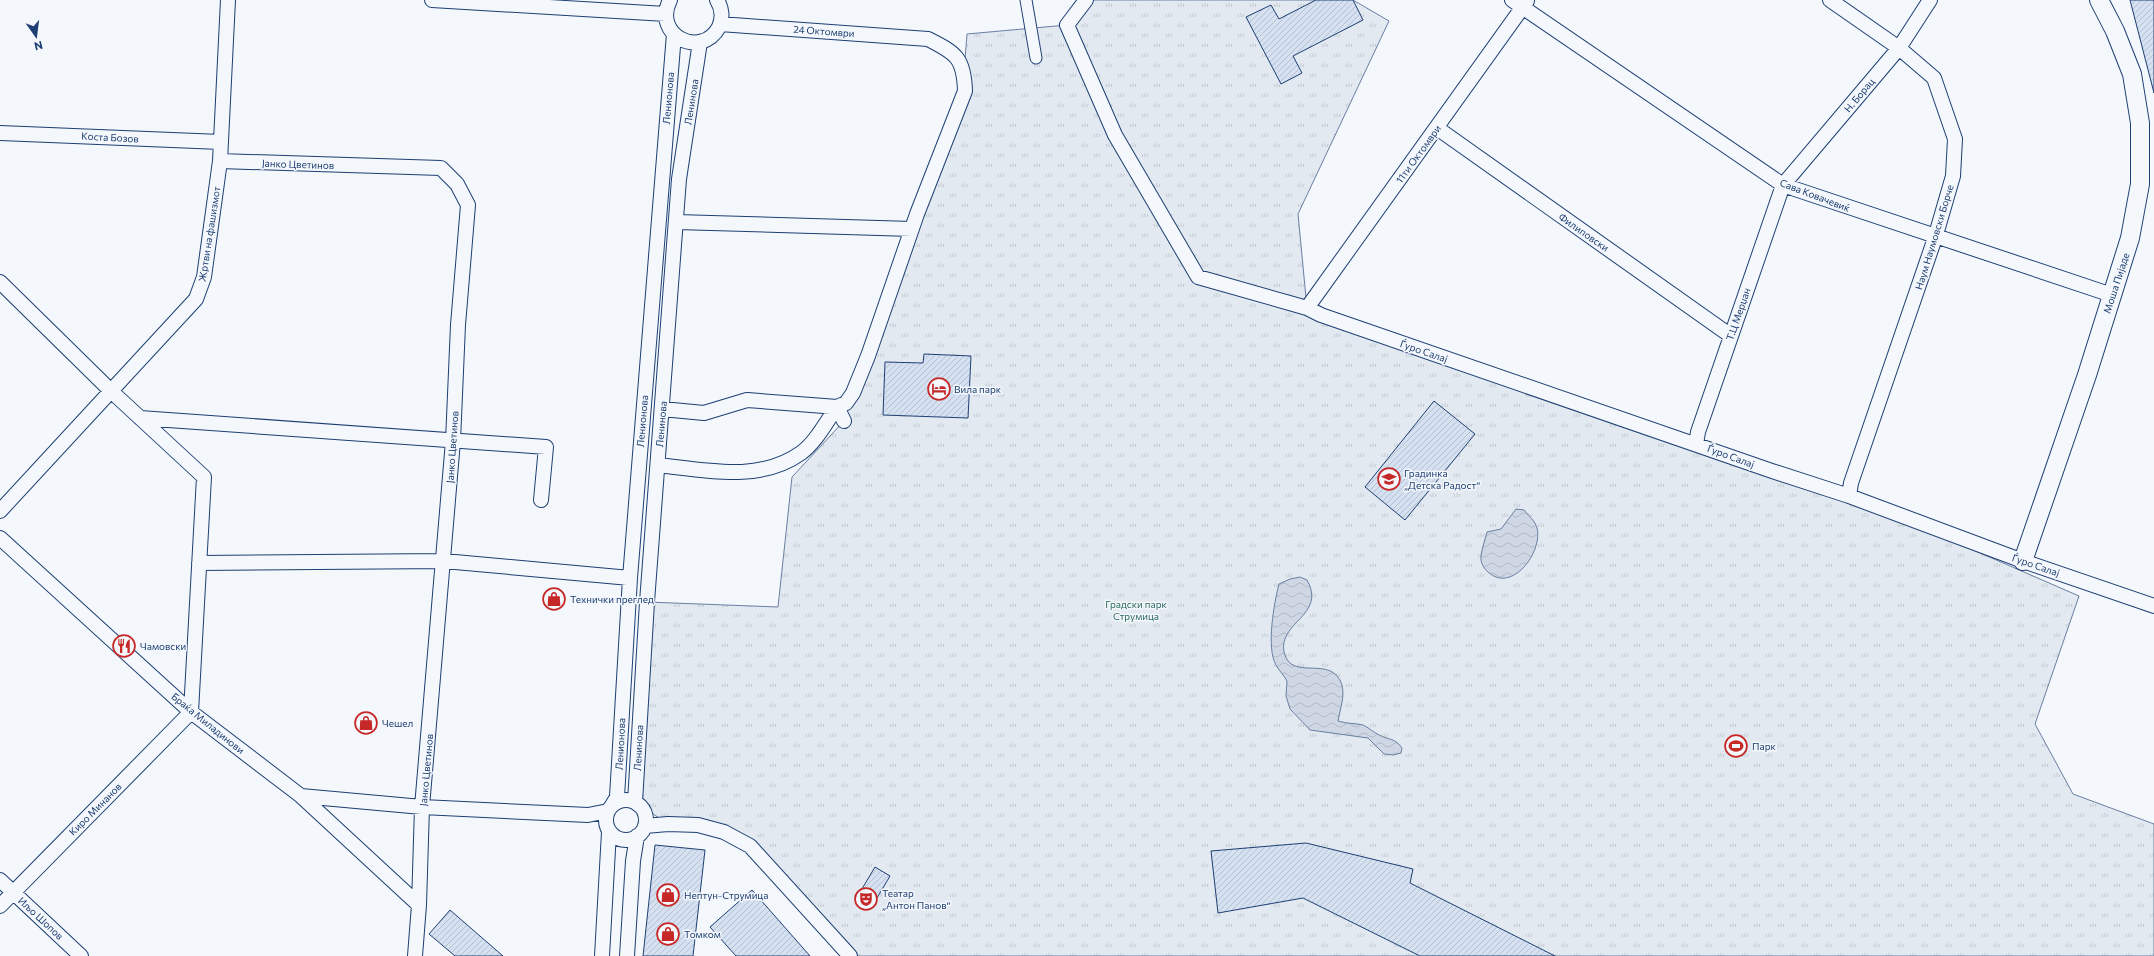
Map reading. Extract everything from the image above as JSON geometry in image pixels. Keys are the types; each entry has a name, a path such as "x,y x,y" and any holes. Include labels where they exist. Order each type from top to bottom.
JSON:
{"street":[{"name":"Жртви на фашизмот","path":"0,511 196,299 204,277 220,161 228,0"},
{"path":"432,0 666,14"},
{"path":"670,0 666,14 668,27 674,34 686,41 700,42 712,35 720,24 722,14 717,0"},
{"path":"1026,0 1036,58"},
{"name":"Ѓуро Салај","path":"1086,0 1067,25 1115,135 1198,277 1307,308 1321,315 1849,496 2023,561 2154,606"},
{"name":"Наум Наумовски Борче","path":"1830,0 1898,48 1934,78 1955,139 1953,176 1935,238 1854,475 1849,496"},
{"name":"Н. Борац","path":"1783,185 1898,48 1930,0"},
{"name":"Моша Пијаде","path":"2023,561 2087,375 2130,238 2140,184 2140,123 2132,74 2115,31 2100,0"},
{"name":"11ти Октомври","path":"1307,308 1437,128 1521,2"},
{"name":"Сава Ковачевиќ","path":"1521,2 1783,185 1935,238 2112,295"},
{"name":"24 Октомври","path":"720,24 928,39 952,51 964,72 965,91 912,229"},
{"name":"Ленионова","path":"610,809 617,797 630,578 674,34"},
{"name":"Ленинова","path":"642,809 635,802 637,765 679,179 700,42"},
{"name":"Филиповски","path":"1437,128 1731,336"},
{"name":"Коста Бозов","path":"0,133 221,142"},
{"name":"Јанко Цветинов","path":"220,161 441,168 458,184 468,205 458,325 453,441 444,561 422,807 419,905 415,956"},
{"name":"Т.Ц Мерџан","path":"1696,444 1698,432 1783,185"},
{"path":"662,409 704,413 747,400 837,407 846,403 853,393 868,356 912,229 676,222"},
{"path":"0,282 111,391 204,477 191,712"},
{"path":"837,407 844,421"},
{"path":"658,465 729,474 772,468 801,453 813,441 837,407"},
{"path":"140,418 546,447 541,500"},
{"name":"Браќа Миладинови","path":"0,538 191,712 301,796 419,905"},
{"path":"199,563 444,561 630,578"},
{"name":"Киро Минанов","path":"0,906 191,712"},
{"path":"301,796 422,807 588,815 610,809 625,800 668,824"},
{"path":"602,956 608,829 606,820 610,809"},
{"path":"627,956 633,861 641,831 642,809"},
{"path":"588,815 621,840 632,839 641,831 668,824 698,826 724,832 750,846 850,956"},
{"name":"Иљо Шопов","path":"0,880 81,956"}],"green space":[{"name":"Градски парк Струмица","path":"1085,0 1353,0 1389,21 1298,214 1307,308 1849,496 2079,596 2035,724 2073,794 2154,824 2154,956 850,956 750,846 724,832 668,824 635,802 647,602 778,607 792,477 844,421 868,356 964,72 967,34 1067,25"}],"water":[{"path":"1516,509 1524,510 1532,519 1537,528 1538,538 1535,548 1524,567 1516,574 1507,578 1497,577 1488,572 1482,563 1481,556 1487,532 1501,529"},
{"path":"1300,577 1307,580 1312,592 1311,602 1307,610 1288,633 1284,642 1284,652 1288,661 1295,666 1303,668 1330,671 1337,676 1343,690 1338,721 1367,727 1379,735 1394,741 1402,748 1401,753 1393,755 1384,754 1368,738 1310,730 1290,709 1286,696 1287,681 1277,667 1273,657 1271,637 1275,602 1279,584 1290,579"}],"building":[{"path":"1316,0 1353,0 1363,20 1293,56 1302,73 1281,84 1246,17 1271,5 1279,19"},
{"path":"2130,0 2154,0 2154,93"},
{"path":"924,354 971,356 968,418 883,415 885,362 923,363"},
{"path":"1434,401 1475,434 1405,520 1365,487"},
{"path":"1306,843 1413,869 1410,883 1555,956 1420,956 1303,898 1218,913 1211,851"},
{"path":"655,845 705,850 693,956 643,956"},
{"path":"875,867 890,876 871,908 856,899"},
{"path":"752,890 810,956 736,956 710,927"},
{"path":"450,910 503,956 455,956 429,934"}],"place":[{"name":"Вила парк","path":"939,389"},
{"name":"Градинка „Детска Радост“","path":"1389,479"},
{"name":"Технички преглед","path":"554,599"},
{"name":"Чамовски","path":"124,646"},
{"name":"Чешел","path":"366,723"},
{"name":"Парк","path":"1736,746"},
{"name":"Нептун-Струмица","path":"668,895"},
{"name":"Театар „Антон Панов“","path":"866,899"},
{"name":"Томком","path":"668,934"}]}
